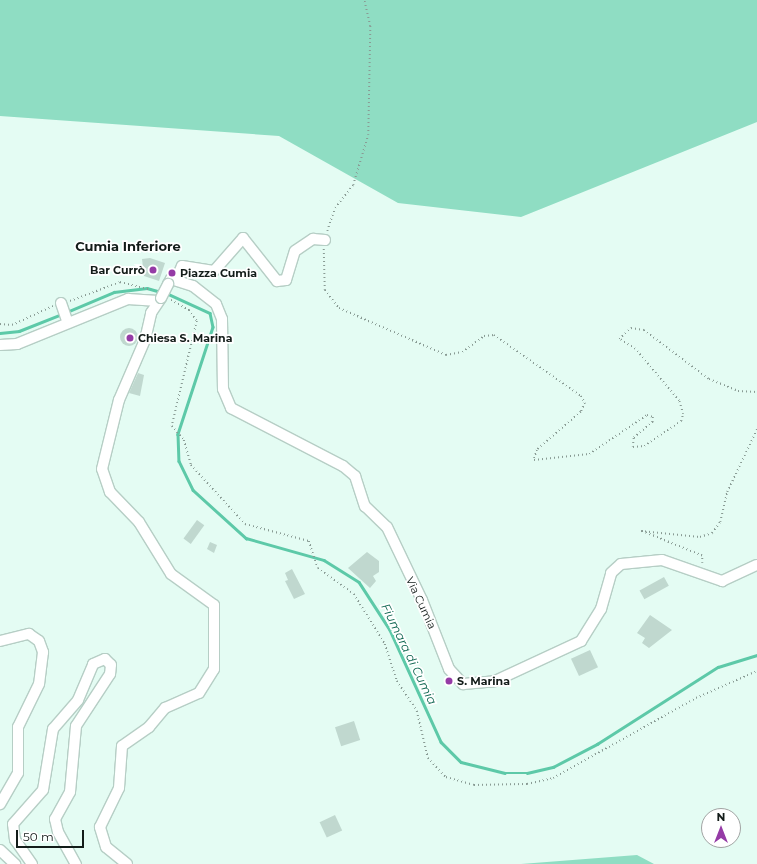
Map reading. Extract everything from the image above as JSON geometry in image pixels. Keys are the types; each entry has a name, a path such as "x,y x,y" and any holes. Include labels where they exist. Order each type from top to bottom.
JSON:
{"street":[{"path":"126,864 106,847 100,827 119,788 122,746 149,726 165,708 199,693 214,669 214,605 171,574 139,522 110,492 102,469 119,400 159,297 172,282 182,266 214,271 243,238 277,281 286,280 295,251 313,239 326,240"},
{"name":"Via Cumia","path":"172,282 204,291 219,308 223,389 231,408 343,466 355,476 365,506 387,527 449,669 463,684 495,681 581,641 601,609 611,573 620,564 662,560 722,581 757,566"},
{"path":"0,346 17,344 67,322 128,299 159,297"},
{"path":"61,304 67,322"},
{"path":"0,641 29,634 39,641 42,652 39,684 18,727 18,773 0,804"},
{"path":"32,864 15,840 13,824 43,790 51,733 76,703 93,664 100,659 109,662 110,674 76,726 70,792 55,819 58,832 76,864"},
{"path":"0,850 14,864"}],"path":[{"path":"364,0 370,26 368,135 355,181 333,213 326,240 325,290 339,308 446,356 462,352 484,336 494,335 581,396 585,403 581,412 537,450 534,460 588,454 647,415 653,416 653,422 634,438 633,447 644,446 681,421 684,414 679,401 635,349 619,339 620,333 630,328 644,330 681,361 715,382 738,391 757,392"},
{"path":"0,324 12,325 61,304 120,282 189,310 197,321 172,426 183,437 191,465 245,524 309,541 318,568 354,594 385,644 396,681 417,711 428,758 446,777 474,785 527,784 553,778 709,691 757,671"},
{"path":"697,564 704,561 702,556 642,531 700,536 712,533 720,522 727,492 757,429"}],"green space":[{"path":"0,0 757,0 757,122 521,217 398,203 279,136 0,116"},
{"path":"637,855 654,864 521,864"}],"building":[{"name":"Bar Currò","path":"150,258 165,263 159,281 144,276 142,259"},
{"name":"Chiesa S. Marina","path":"129,328 135,331 138,337 135,343 129,346 123,343 120,337 123,331"},
{"path":"138,373 144,375 140,396 129,393"},
{"path":"197,520 204,525 191,544 183,539"},
{"path":"210,542 217,545 214,553 207,549"},
{"path":"367,552 379,561 379,572 373,576 376,581 370,588 348,568"},
{"path":"292,569 305,594 294,599 285,581 288,580 285,573"},
{"path":"664,577 669,586 644,599 640,591"},
{"path":"650,615 672,630 649,648 642,643 645,638 637,633"},
{"path":"590,650 598,667 579,676 571,659"},
{"path":"354,721 360,740 341,746 335,727"},
{"path":"335,815 342,830 327,838 320,822"}],"waterway":[{"name":"Fiumara di Cumia","path":"67,312 114,292 147,288 161,292"},
{"name":"Fiumara di Cumia","path":"166,293 210,313 213,327 178,434 179,461 193,490 246,538 324,560 359,582 390,630 441,742 461,762 505,773 527,773 553,767 597,744 718,667 757,655"},
{"name":"Fiumara di Cumia","path":"0,333 19,331 62,314"}],"place":[{"name":"Bar Currò","path":"153,270"},
{"name":"Piazza Cumia","path":"172,273"},
{"name":"Chiesa S. Marina","path":"130,338"},
{"name":"S. Marina","path":"449,681"}],"district":[{"name":"Cumia Inferiore","path":"128,246"}]}
